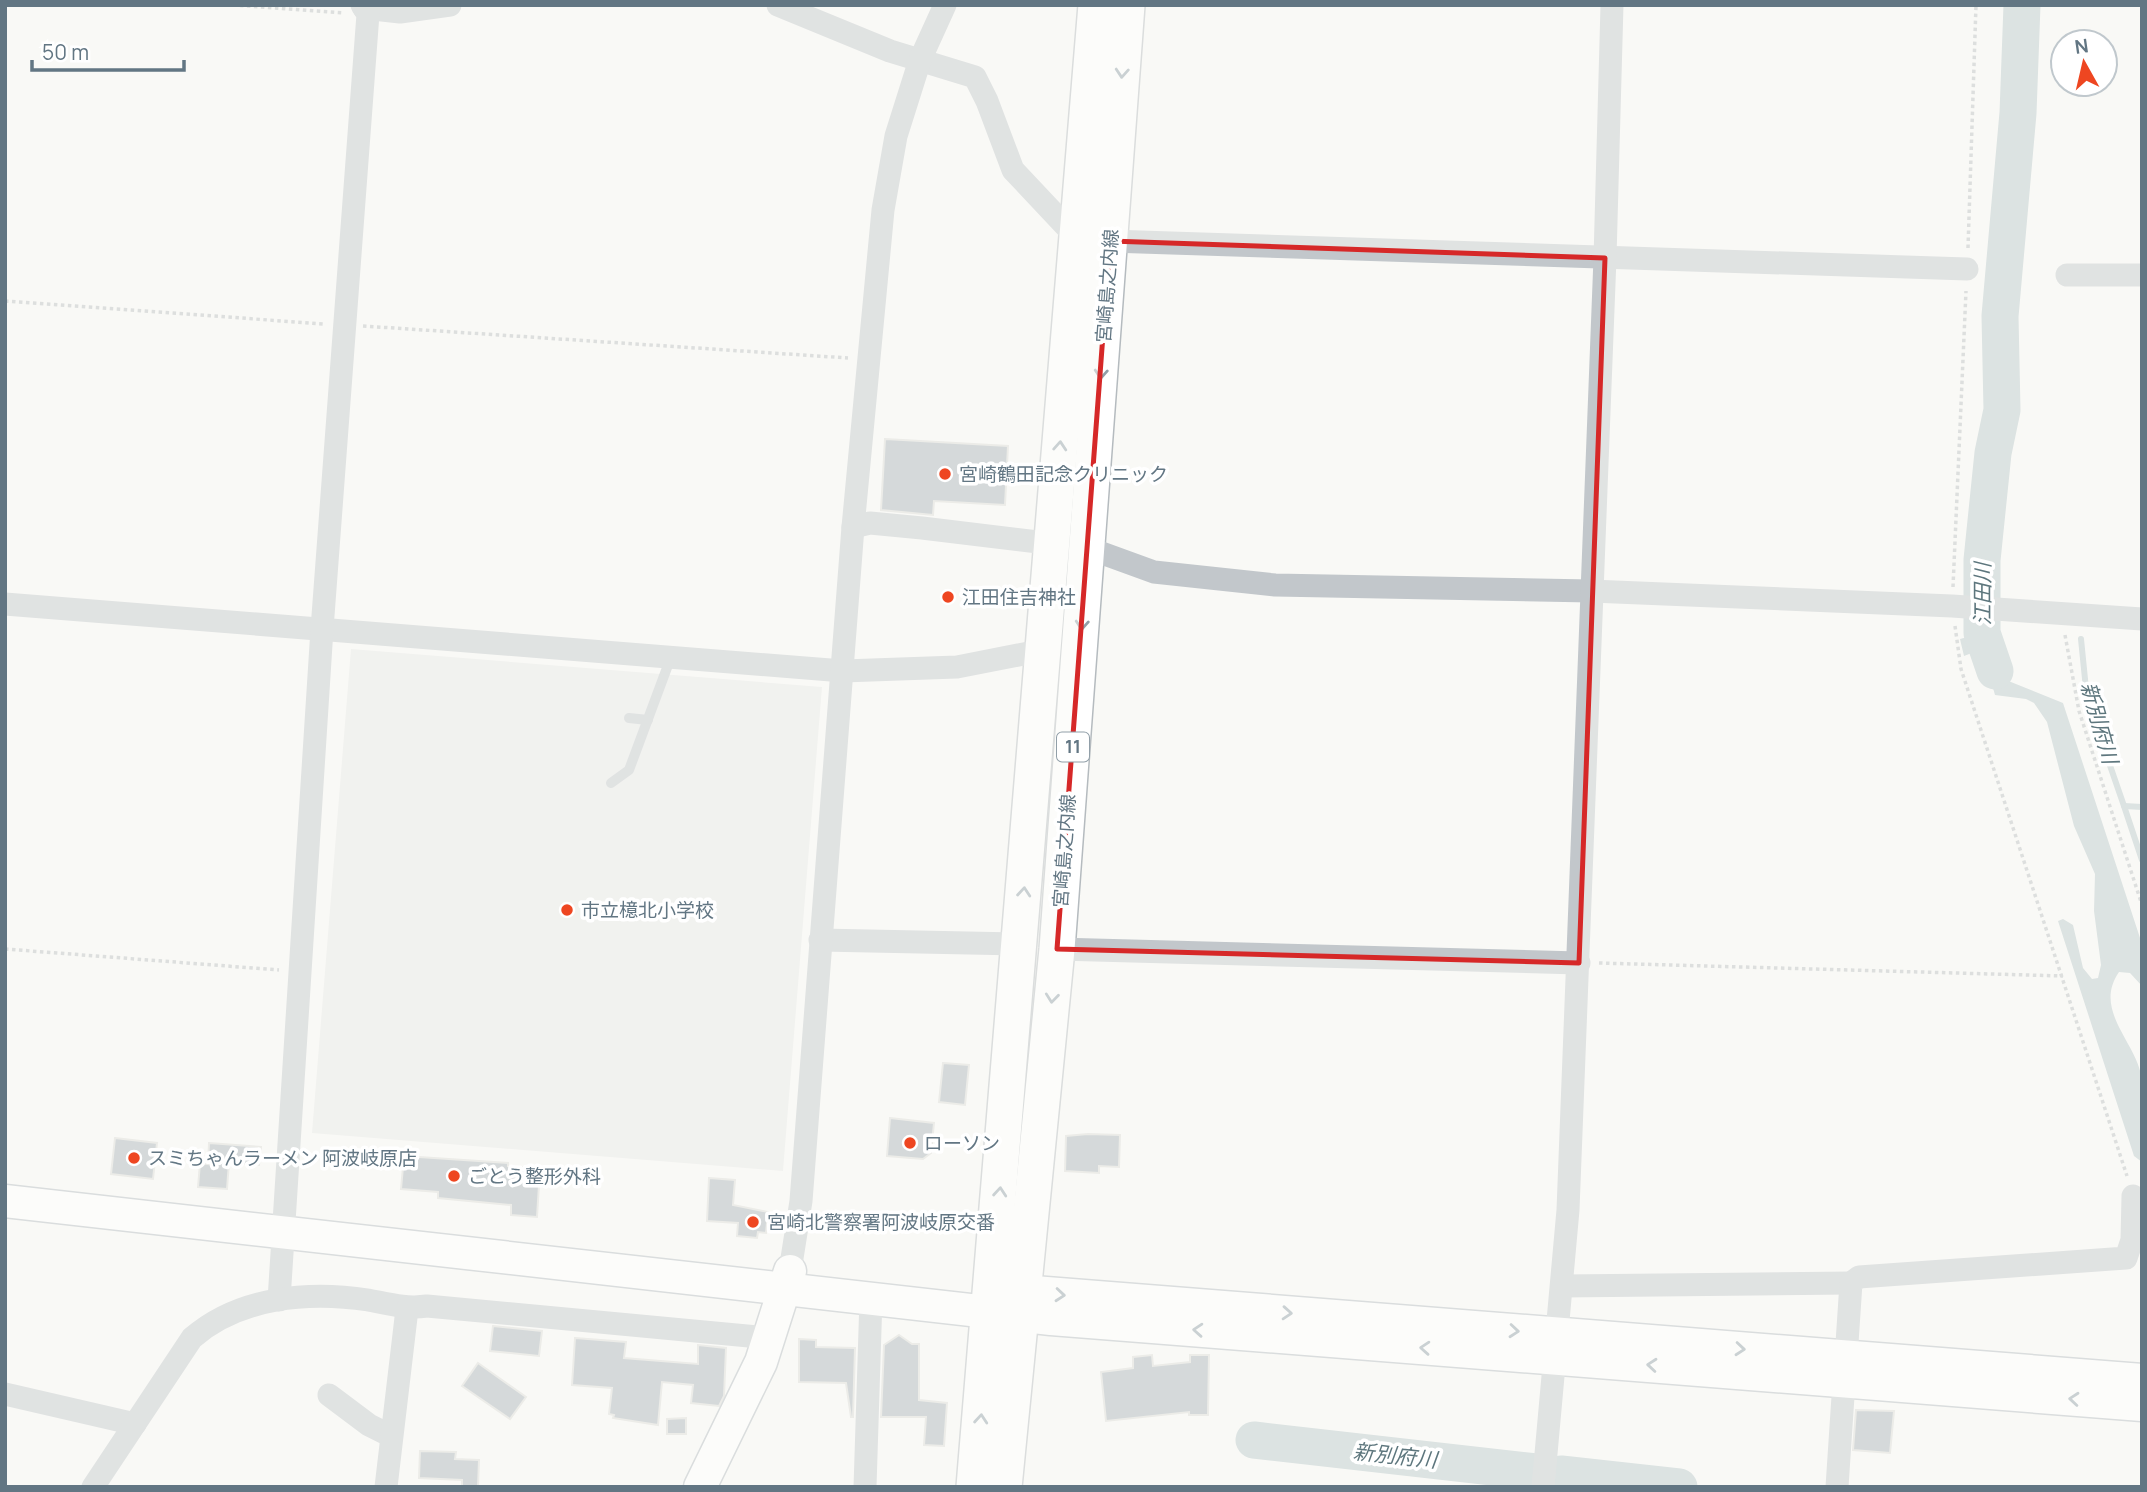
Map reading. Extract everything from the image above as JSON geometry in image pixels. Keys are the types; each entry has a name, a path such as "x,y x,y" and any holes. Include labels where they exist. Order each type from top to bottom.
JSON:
{"main road":[{"name":"宮崎島之内線","path":"974,1487 1006,1301 1057,949 1088,548 1096,5"},
{"name":"宮崎島之内線","path":"1004,1487 1006,1301 1020,944 1044,650 1053,544 1093,240 1128,5"}],"street":[{"path":"279,1300 365,9 400,12 450,5"},
{"path":"778,5 890,51 975,77 987,100 1013,170 1093,240 1967,269"},
{"path":"701,1487 770,1338 786,1280 802,1200 853,527 883,210 896,136 920,60 945,5"},
{"path":"1543,1487 1563,1286 1579,963 1612,5"},
{"path":"2067,275 2142,275"},
{"path":"853,527 883,524 1088,548 1154,572 1275,585 1591,591 1959,606 2142,619"},
{"path":"5,604 843,670 957,667 1044,650"},
{"path":"820,940 1020,944"},
{"path":"1057,949 1579,963"},
{"path":"1563,1286 1851,1283 1859,1277 2126,1258 2132,1240 2133,1196"},
{"path":"5,1200 1006,1301 1845,1369 2142,1405"},
{"path":"786,1280 871,1298 1006,1301"},
{"path":"1836,1487 1851,1283"},
{"path":"93,1487 192,1338 225,1314 279,1300 339,1297 407,1309 440,1307 770,1338"},
{"path":"864,1487 871,1298"},
{"path":"386,1487 407,1309"},
{"path":"1845,1369 2142,1380"},
{"path":"5,1394 135,1424"},
{"path":"329,1395 369,1425 391,1436"}],"lane":[{"path":"611,783 629,770 671,656"},
{"path":"629,718 648,720"}],"path":[{"path":"233,5 365,9"},
{"path":"1976,5 1959,606 1961,669 2133,1196"},
{"path":"5,301 869,359"},
{"path":"2065,615 2066,652 2075,694 2142,905"},
{"path":"5,950 300,972"},
{"path":"1579,963 2063,976"}],"highlighted area":[{"path":"1110,241 1605,258 1579,963 1057,949"}],"shaded area":[{"path":"1974,623 1987,624 1989,643 2001,678 2063,703 2142,944 2142,986 2130,973 2119,972 2112,986 2111,1000 2113,1014 2139,1066 2142,1080 2142,1162 2134,1156 2058,921 2063,919 2073,925 2083,968 2092,979 2098,978 2101,965 2094,911 2095,874 2074,826 2047,722 2034,703 2026,699 1995,695 1982,649 1964,656 1960,639 1975,635"},
{"name":"市立檍北小学校","path":"351,649 822,687 783,1171 312,1133"}],"building":[{"name":"宮崎鶴田記念クリニック","path":"885,439 1008,446 1005,505 934,501 933,515 881,510"},
{"path":"943,1063 969,1065 965,1105 939,1102"},
{"name":"ローソン","path":"890,1118 934,1123 931,1153 923,1159 887,1156"},
{"path":"1120,1135 1119,1167 1099,1166 1099,1173 1065,1171 1066,1136"},
{"name":"スミちゃんラーメン 阿波岐原店","path":"115,1138 157,1143 153,1179 111,1174"},
{"path":"209,1143 261,1147 259,1165 229,1162 227,1189 198,1187 200,1163 208,1164"},
{"name":"ごとう整形外科","path":"404,1156 508,1163 508,1166 540,1169 537,1217 511,1215 511,1205 438,1198 438,1192 401,1189"},
{"path":"709,1178 735,1180 733,1205 768,1212 766,1233 758,1232 757,1238 737,1236 738,1223 707,1221"},
{"path":"493,1326 542,1331 539,1356 490,1351"},
{"path":"899,1335 912,1344 919,1344 919,1400 947,1403 944,1446 924,1445 926,1417 881,1417 884,1345"},
{"path":"575,1338 626,1342 624,1358 698,1364 698,1345 726,1348 724,1396 719,1406 691,1403 693,1385 662,1382 658,1425 613,1418 614,1415 609,1414 612,1388 572,1385"},
{"path":"799,1339 816,1340 816,1347 855,1348 853,1417 846,1383 799,1382"},
{"path":"1152,1355 1153,1366 1190,1362 1190,1355 1209,1355 1208,1415 1189,1415 1189,1412 1106,1421 1101,1372 1133,1368 1133,1357"},
{"path":"478,1363 526,1397 510,1419 462,1386"},
{"path":"1856,1410 1894,1411 1890,1453 1853,1450"},
{"path":"686,1418 686,1434 667,1434 667,1419"},
{"path":"420,1451 456,1452 455,1459 479,1460 478,1487 462,1487 462,1480 419,1478"}],"waterway":[{"name":"江田川","path":"1995,671 1982,633 1982,560 1993,453 2002,410 2000,316 2018,113 2022,5"},
{"name":"新別府川","path":"2081,639 2087,699 2124,806"},
{"name":"新別府川","path":"2142,807 2124,806 2142,860"},
{"name":"新別府川","path":"1254,1440 1536,1472"},
{"name":"新別府川","path":"1561,1474 1679,1487"}],"place":[{"name":"宮崎鶴田記念クリニック","path":"945,474"},
{"name":"江田住吉神社","path":"948,597"},
{"name":"市立檍北小学校","path":"567,910"},
{"name":"ローソン","path":"910,1143"},
{"name":"スミちゃんラーメン 阿波岐原店","path":"134,1158"},
{"name":"ごとう整形外科","path":"454,1176"},
{"name":"宮崎北警察署阿波岐原交番","path":"753,1222"}]}
